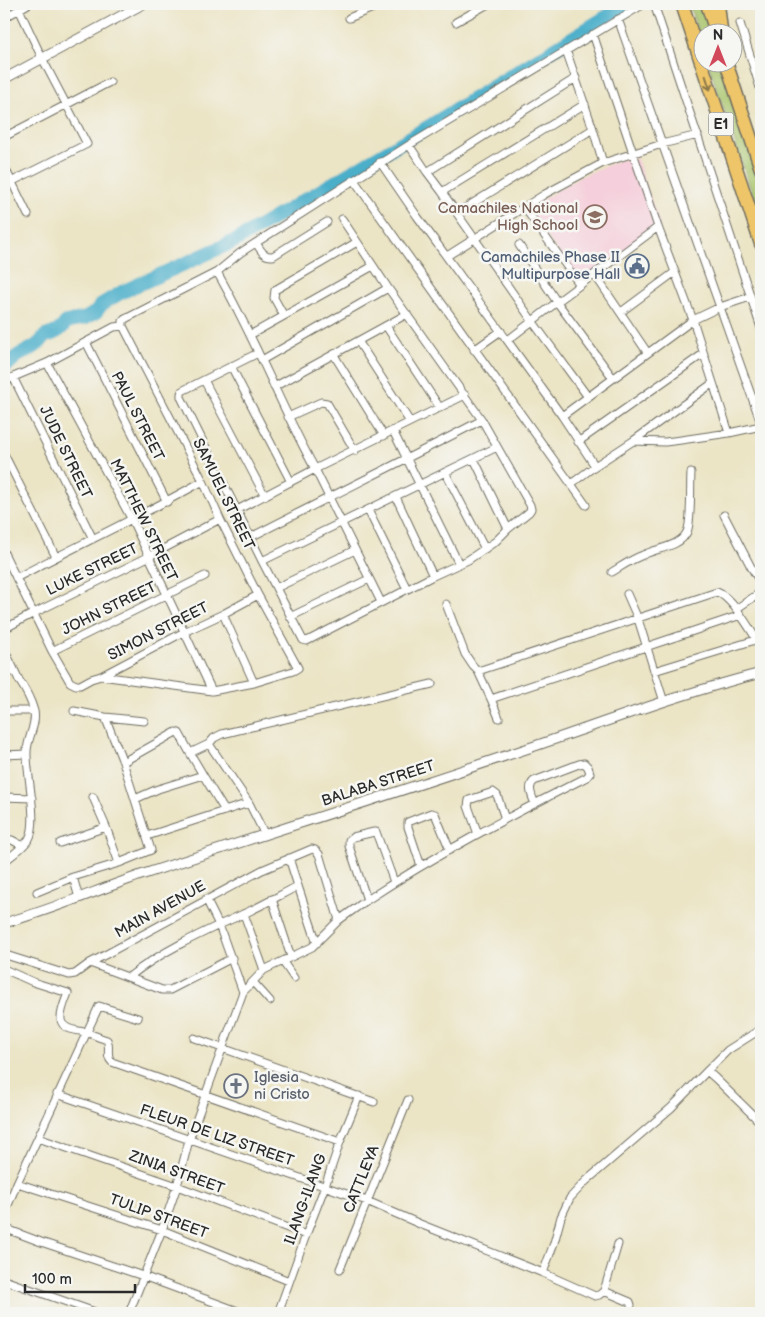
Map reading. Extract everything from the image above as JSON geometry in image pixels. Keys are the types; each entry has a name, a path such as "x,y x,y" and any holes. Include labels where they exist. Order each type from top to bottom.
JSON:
{"highway":[{"name":"E1","path":"682,4 761,244"},
{"path":"707,4 713,22"},
{"path":"718,4 721,22"},
{"name":"E1","path":"729,72 761,169"}],"street":[{"path":"4,18 28,4"},
{"path":"4,79 143,4"},
{"path":"349,18 382,4"},
{"path":"456,22 488,4"},
{"path":"4,381 48,363 114,327 125,329 123,321 125,319 217,272 256,243 380,162 644,4"},
{"path":"654,4 761,328"},
{"path":"11,182 87,144 42,58 19,9"},
{"path":"618,19 761,424 729,433 665,442 633,441"},
{"path":"742,29 761,91"},
{"path":"593,34 658,227 693,320 729,433"},
{"path":"566,50 603,163"},
{"path":"427,172 576,78"},
{"path":"4,136 110,82"},
{"path":"442,192 585,104"},
{"path":"457,213 593,129"},
{"path":"447,256 565,182 603,163 662,144 698,135"},
{"path":"409,145 588,397"},
{"path":"380,162 562,416 595,466"},
{"path":"4,166 28,215"},
{"path":"354,180 586,506"},
{"path":"524,207 580,286"},
{"path":"258,352 182,391 180,394 303,640 468,560 496,541 531,509 482,420 388,288 342,219"},
{"path":"256,243 263,254 273,256 327,222"},
{"path":"508,340 658,227"},
{"path":"284,316 274,298 275,290 358,242"},
{"path":"519,245 557,302 613,378"},
{"path":"250,335 373,266"},
{"path":"217,272 250,335 288,417 381,602"},
{"path":"620,312 675,272"},
{"path":"595,275 648,352"},
{"path":"262,360 388,288"},
{"path":"562,416 693,320 720,307 750,297"},
{"path":"274,387 407,314"},
{"path":"386,326 440,408"},
{"name":"SAMUEL STREET","path":"125,329 203,481 258,595 298,668 254,683"},
{"path":"474,350 501,331"},
{"path":"358,341 410,422"},
{"name":"PAUL STREET","path":"86,342 167,502"},
{"path":"578,442 703,354"},
{"path":"334,355 384,436"},
{"name":"MATTHEW STREET","path":"48,363 132,520 212,691"},
{"path":"232,366 291,482"},
{"name":"JUDE STREET","path":"13,377 93,539"},
{"path":"204,380 265,496"},
{"path":"571,484 713,383"},
{"path":"237,510 315,469 465,396"},
{"path":"288,417 321,402 327,403 355,451"},
{"path":"251,537 482,420"},
{"path":"393,431 459,564"},
{"path":"262,561 498,447"},
{"path":"4,454 56,557"},
{"path":"474,459 508,529"},
{"path":"445,472 485,549"},
{"path":"612,572 646,553 679,541 686,534 689,524 691,473"},
{"path":"16,578 167,502 203,481"},
{"path":"396,497 433,576"},
{"path":"368,510 406,589"},
{"path":"724,515 761,583"},
{"name":"LUKE STREET","path":"4,630 220,519"},
{"path":"276,588 355,550"},
{"path":"4,553 52,651"},
{"name":"JOHN STREET","path":"52,651 204,576"},
{"path":"290,617 369,579"},
{"path":"478,671 717,592 739,612 755,637 754,639 654,671"},
{"path":"491,699 646,647 739,612 761,592"},
{"path":"627,594 638,618 664,702"},
{"name":"SIMON STREET","path":"52,651 70,682 80,685 258,595"},
{"path":"446,604 465,654 472,666 478,671 499,718"},
{"path":"101,676 212,691 254,683 223,614"},
{"path":"4,649 34,712 34,723 27,742 32,798 32,829 30,837 23,846 4,862"},
{"path":"4,672 15,672"},
{"name":"BALABA STREET","path":"4,923 141,875 509,755 664,702 761,672"},
{"path":"190,754 209,744 214,738 222,734 432,684"},
{"path":"4,711 34,712"},
{"path":"74,712 144,722"},
{"path":"37,892 149,852 147,836 123,762 105,717"},
{"path":"123,762 176,732 179,733 190,754 226,810"},
{"path":"209,744 249,803 265,835"},
{"path":"4,755 27,754"},
{"path":"130,1313 162,1230 177,1186 189,1140 243,992 264,970 303,952 317,943 340,920 394,882 505,819 535,804 587,777 589,770 586,764 579,764 530,784 535,804"},
{"path":"135,799 158,789 203,775"},
{"path":"478,834 468,806 470,800 496,793 505,819"},
{"path":"94,796 119,863"},
{"path":"4,797 32,798"},
{"path":"147,836 249,803"},
{"path":"421,866 408,822 431,813 436,814 450,850"},
{"path":"60,843 106,827"},
{"path":"367,900 348,842 353,837 376,832 394,882"},
{"path":"4,838 23,846"},
{"name":"MAIN AVENUE","path":"9,956 69,975 75,974 90,963 206,899 262,870 312,850 318,851 340,920"},
{"path":"289,858 317,943"},
{"path":"72,878 79,898"},
{"path":"129,977 169,952 219,925 298,886"},
{"path":"206,899 219,925 243,992"},
{"path":"272,899 291,957"},
{"path":"244,914 264,970"},
{"path":"90,963 162,990 170,990 232,958"},
{"path":"283,962 294,978"},
{"path":"4,969 33,982 68,993 61,1020 64,1025 71,1030 86,1032 107,1040 108,1056 112,1062 340,1142"},
{"path":"252,982 270,1001"},
{"path":"4,1215 57,1094 99,1006 138,1018"},
{"path":"543,1273 561,1217 570,1198 586,1181 671,1108 728,1050 761,1029"},
{"path":"194,1038 374,1102"},
{"path":"706,1072 715,1078 761,1123"},
{"name":"FLEUR DE LIZ STREET","path":"57,1094 367,1201 595,1296 600,1296 604,1291"},
{"name":"ILANG-ILANG","path":"278,1313 340,1142 360,1096"},
{"name":"CATTLEYA","path":"340,1269 408,1100"},
{"name":"ZINIA STREET","path":"38,1138 177,1186 306,1235"},
{"name":"TULIP STREET","path":"17,1183 162,1230 289,1281"},
{"path":"4,1228 144,1276 243,1313"},
{"path":"618,1244 604,1291 630,1302 631,1305"},
{"path":"4,1280 98,1313"}],"shaded area":[{"name":"Camachiles National High School","path":"637,159 660,225 580,282 527,209 580,177 620,160"}],"green space":[{"path":"689,4 701,4 707,22 695,22"},
{"path":"711,72 723,72 761,187 761,214"}],"waterway":[{"path":"4,368 17,356 37,345 45,336 55,333 66,322 86,318 96,312 102,304 122,292 237,240 426,128 627,4"}],"place":[{"name":"Camachiles National High School","path":"595,217"},
{"name":"Camachiles Phase II Multipurpose Hall","path":"637,266"},
{"name":"Iglesia ni Cristo","path":"236,1086"}]}
